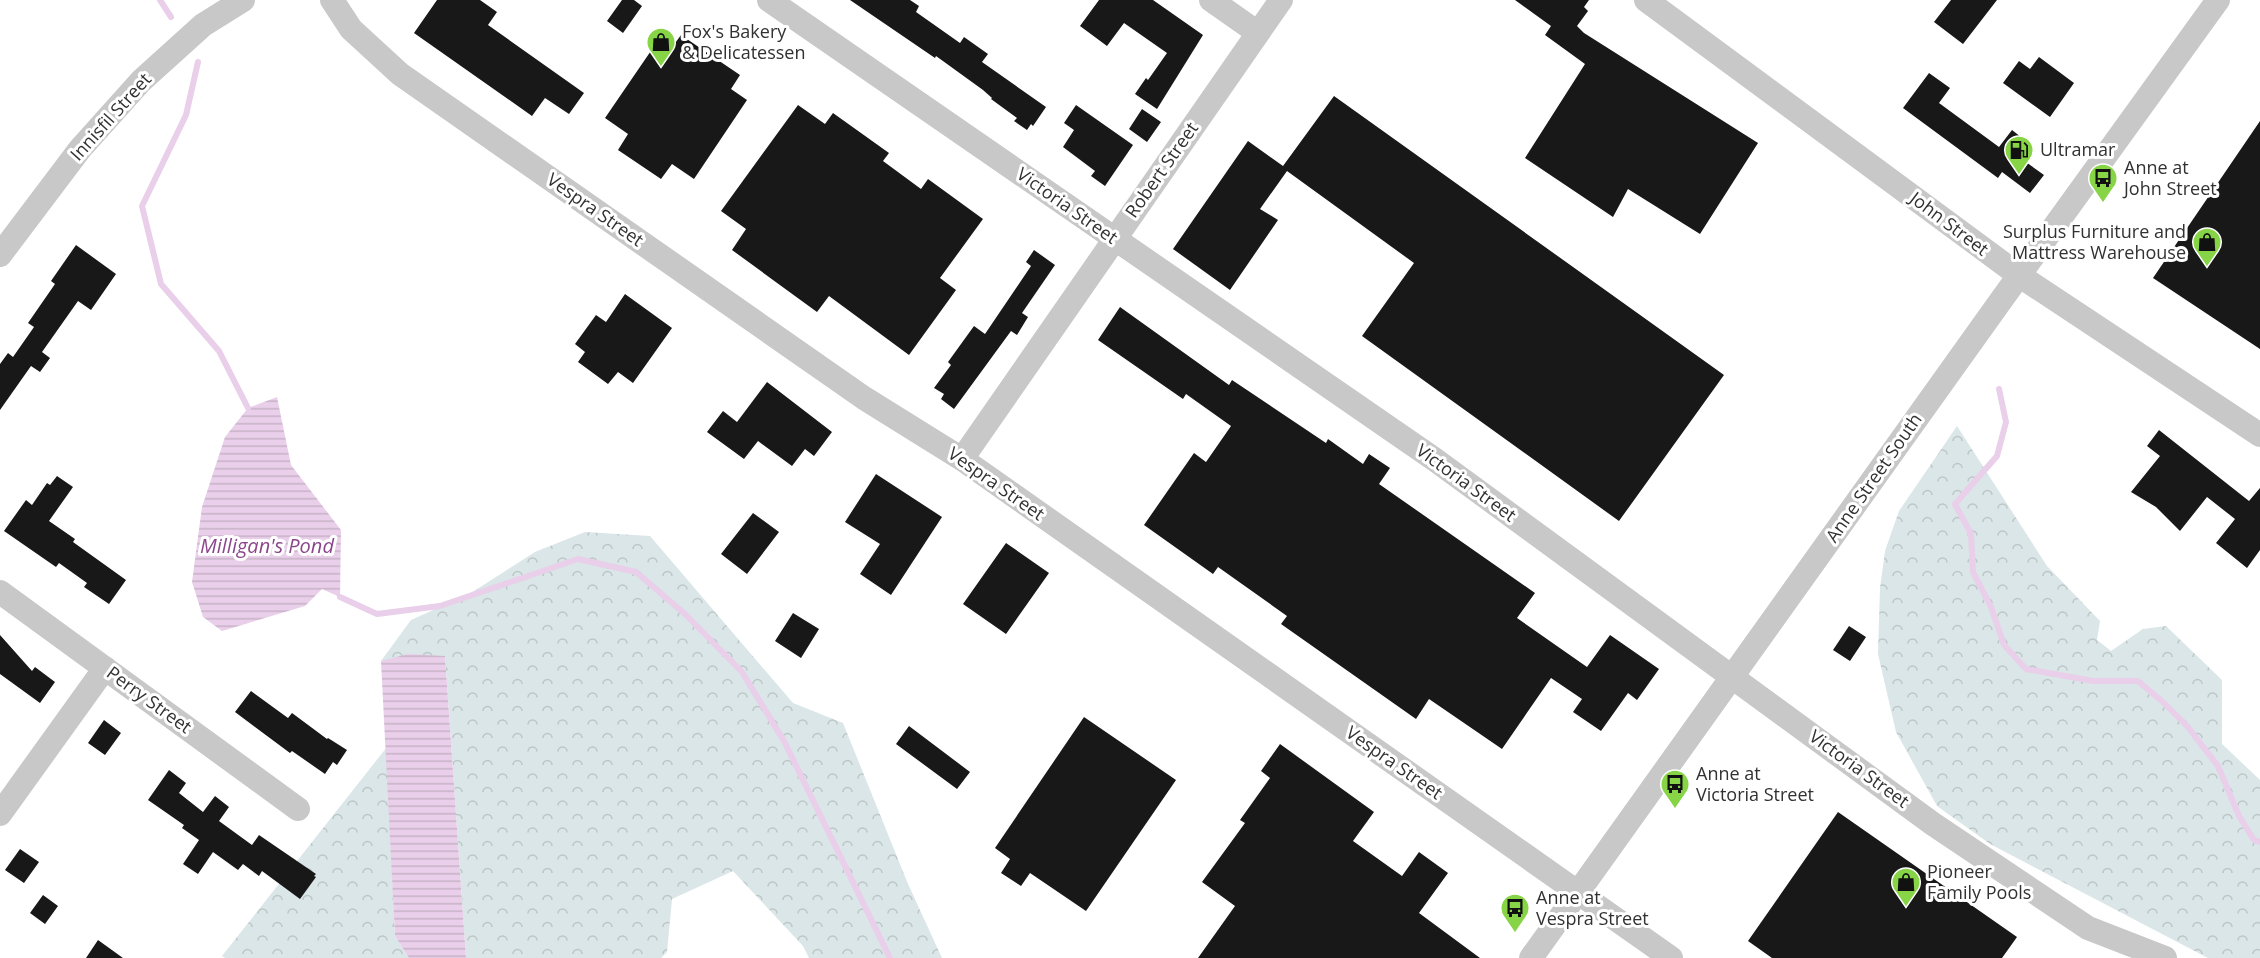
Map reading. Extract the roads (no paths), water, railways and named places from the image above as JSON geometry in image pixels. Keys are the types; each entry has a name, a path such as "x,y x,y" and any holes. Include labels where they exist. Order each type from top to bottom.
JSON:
{"street":[{"name":"Innisfil Street","path":"0,255 80,149 141,81 203,26 243,0"},
{"name":"Vespra Street","path":"332,0 351,29 400,74 864,398 962,459 1671,958"},
{"name":"Victoria Street","path":"770,0 1434,459 1933,824 2088,928 2165,958"},
{"path":"1211,0 1258,33"},
{"name":"Robert Street","path":"962,459 1281,0"},
{"name":"John Street","path":"1646,0 2020,276 2260,435"},
{"name":"Anne Street South","path":"1531,958 2218,0"},
{"name":"Perry Street","path":"0,592 298,809"},
{"path":"0,814 105,668"}],"water":[{"name":"Milligan's Pond","path":"277,397 291,465 341,530 340,597 322,589 305,606 222,631 203,617 192,582 202,507 225,437 248,408"},
{"path":"408,654 445,656 466,958 409,958 395,936 381,661"}],"waterway":[{"path":"160,0 171,17"},
{"path":"198,62 186,115 142,206 161,284 219,351 248,408"},
{"path":"1999,389 2006,422 1997,456 1955,504 1971,534 1973,572 1991,607 2004,645 2026,669 2093,681 2138,681 2187,726 2218,766 2239,816 2254,840 2260,842"},
{"path":"340,597 377,614 440,606 578,559 636,572 685,614 742,672 784,741 890,958"}],"place":[{"name":"Fox's Bakery & Delicatessen","path":"661,68"},
{"name":"Ultramar","path":"2019,176"},
{"name":"Anne at John Street","path":"2103,204"},
{"name":"Surplus Furniture and Mattress Warehouse","path":"2207,268"},
{"name":"Anne at Victoria Street","path":"1675,810"},
{"name":"Pioneer Family Pools","path":"1906,908"},
{"name":"Anne at Vespra Street","path":"1515,934"}]}
